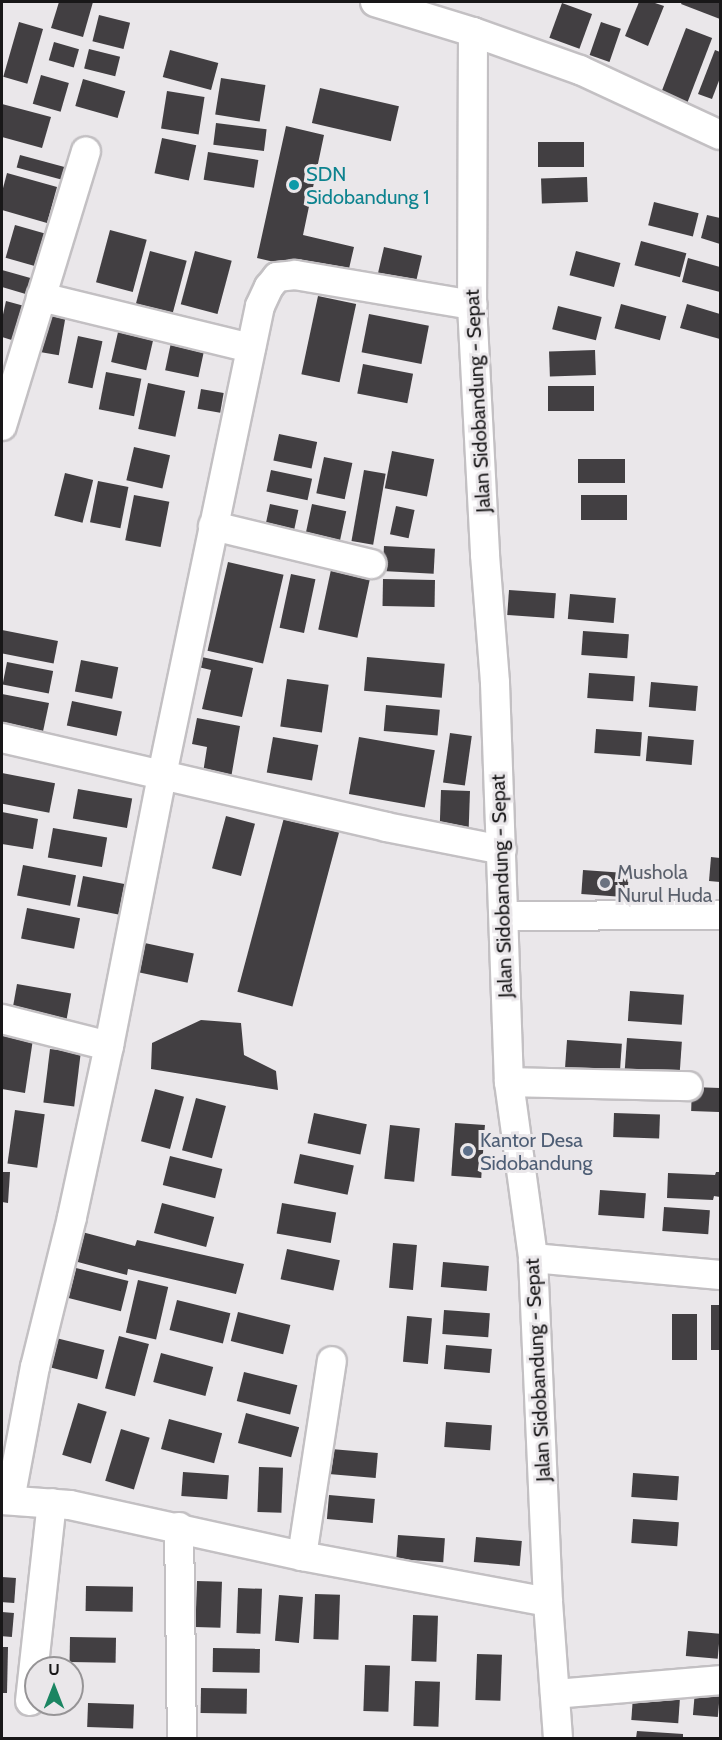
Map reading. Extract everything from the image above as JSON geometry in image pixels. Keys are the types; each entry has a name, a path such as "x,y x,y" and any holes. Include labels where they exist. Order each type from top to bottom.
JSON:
{"street":[{"path":"375,2 473,32 580,70 720,135"},
{"name":"Jalan Sidobandung - Sepat","path":"473,32 472,305 502,850 509,1082 533,1258 548,1602 558,1738"},
{"path":"2,426 86,152"},
{"path":"472,305 295,275 277,277 268,287 260,306 72,1217 35,1367 6,1500 52,1503 179,1527 302,1556 548,1602"},
{"path":"40,297 251,348"},
{"path":"213,526 371,564"},
{"path":"2,738 386,827 502,850"},
{"path":"504,916 720,915"},
{"path":"2,1019 108,1046"},
{"path":"509,1082 688,1086"},
{"path":"533,1258 720,1275"},
{"path":"302,1556 332,1361"},
{"path":"35,1656 52,1503"},
{"path":"179,1527 182,1738"},
{"path":"555,1694 720,1680"}],"building":[{"path":"59,2 93,2 83,37 51,28"},
{"path":"639,2 652,2 664,6 648,46 625,36"},
{"path":"682,2 720,2 720,19 681,4"},
{"path":"562,3 592,14 579,49 549,38"},
{"path":"99,15 130,23 124,49 92,41"},
{"path":"19,22 43,29 27,84 3,77"},
{"path":"601,22 621,29 609,62 590,55"},
{"path":"686,28 712,38 687,103 661,93"},
{"path":"54,42 79,49 74,67 49,60"},
{"path":"89,49 120,57 115,76 84,68"},
{"path":"170,50 218,63 211,90 163,77"},
{"path":"715,50 720,52 720,78 712,99 698,94"},
{"path":"41,75 69,83 61,112 33,104"},
{"path":"221,78 265,85 260,122 215,115"},
{"path":"83,79 125,91 118,118 75,106"},
{"path":"320,88 399,106 391,141 312,123"},
{"path":"167,91 205,97 199,134 161,129"},
{"path":"2,104 51,117 42,148 2,137"},
{"path":"216,123 267,129 264,151 213,145"},
{"name":"SDN Sidobandung 1","path":"286,126 324,135 303,235 354,247 348,273 297,260 296,267 257,258"},
{"path":"162,138 196,145 189,180 155,173"},
{"path":"538,142 584,142 584,167 538,167"},
{"path":"208,152 258,160 254,188 204,180"},
{"path":"20,155 65,167 62,180 17,168"},
{"path":"7,173 57,187 47,223 2,210 2,192"},
{"path":"587,177 588,202 542,204 541,179"},
{"path":"654,202 699,213 693,236 648,225"},
{"path":"707,215 720,218 720,244 701,238"},
{"path":"15,225 46,234 36,267 6,258"},
{"path":"110,230 147,240 133,292 96,282"},
{"path":"641,241 686,253 680,277 635,265"},
{"path":"384,247 422,256 415,288 377,279"},
{"path":"150,251 187,261 172,314 136,304"},
{"path":"195,251 232,261 217,314 181,304"},
{"path":"576,251 620,263 614,287 570,275"},
{"path":"688,258 720,267 720,292 682,282"},
{"path":"2,270 34,279 29,295 2,287"},
{"path":"318,296 356,304 340,382 301,374"},
{"path":"6,301 28,307 18,342 2,337 2,319"},
{"path":"621,304 666,316 660,340 615,328"},
{"path":"687,304 720,314 720,339 680,328"},
{"path":"558,306 602,317 596,340 552,329"},
{"path":"38,312 66,317 59,355 31,350"},
{"path":"369,314 429,326 421,364 362,352"},
{"path":"119,328 154,336 146,370 111,362"},
{"path":"78,336 102,341 92,388 68,383"},
{"path":"172,338 205,345 198,377 165,370"},
{"path":"595,350 596,375 550,377 549,352"},
{"path":"363,364 413,374 407,403 357,393"},
{"path":"106,372 141,379 134,416 99,409"},
{"path":"148,383 185,391 175,437 138,429"},
{"path":"548,386 594,386 594,411 548,411"},
{"path":"201,389 224,393 220,413 198,409"},
{"path":"279,434 317,442 312,469 273,460"},
{"path":"134,447 170,455 162,488 126,480"},
{"path":"392,451 434,459 427,497 385,488"},
{"path":"324,457 352,463 345,499 316,493"},
{"path":"578,459 625,459 625,483 578,483"},
{"path":"271,470 312,479 308,500 266,492"},
{"path":"364,470 386,474 373,545 351,541"},
{"path":"65,473 93,480 82,523 54,516"},
{"path":"98,481 128,487 120,528 90,522"},
{"path":"134,495 169,502 161,547 125,540"},
{"path":"581,495 627,495 627,520 581,520"},
{"path":"270,504 298,510 293,534 265,528"},
{"path":"312,504 346,511 340,542 306,534"},
{"path":"396,506 415,510 409,538 390,534"},
{"path":"384,546 435,549 434,574 383,571"},
{"path":"228,562 284,575 263,663 208,651"},
{"path":"332,565 371,573 357,638 318,630"},
{"path":"291,574 315,579 304,633 280,628"},
{"path":"383,579 435,580 435,607 383,606"},
{"path":"509,590 556,593 554,618 507,615"},
{"path":"570,594 616,598 614,623 568,619"},
{"path":"2,630 58,641 54,663 2,653"},
{"path":"583,631 629,634 627,658 581,655"},
{"path":"197,656 253,668 242,717 202,709 211,670 194,666"},
{"path":"367,657 445,664 442,698 364,691"},
{"path":"81,660 118,667 112,699 75,691"},
{"path":"7,662 53,671 49,694 3,685"},
{"path":"589,673 635,676 633,701 587,698"},
{"path":"287,679 329,685 322,732 280,727"},
{"path":"651,682 698,686 696,711 649,707"},
{"path":"2,694 49,703 41,741 2,733"},
{"path":"72,701 122,712 117,736 67,725"},
{"path":"386,705 440,710 438,736 384,731"},
{"path":"197,718 240,726 231,778 203,773 207,747 192,744"},
{"path":"596,729 642,732 640,756 594,753"},
{"path":"450,733 472,736 465,786 443,783"},
{"path":"648,736 694,740 692,765 646,761"},
{"path":"273,737 318,745 312,780 267,772"},
{"path":"359,737 435,750 425,807 349,794"},
{"path":"2,773 55,783 49,813 2,804"},
{"path":"78,789 132,799 127,828 73,819"},
{"path":"441,790 470,791 469,828 440,827"},
{"path":"2,812 38,819 33,849 2,844"},
{"path":"285,814 340,829 292,1006 237,992"},
{"path":"226,816 255,824 241,876 212,868"},
{"path":"53,828 107,838 102,867 48,858"},
{"path":"711,857 720,858 720,882 709,881"},
{"path":"23,865 76,875 70,906 17,895"},
{"name":"Mushola Nurul Huda","path":"583,870 629,873 627,897 581,894"},
{"path":"83,876 136,886 130,917 77,906"},
{"path":"27,908 80,918 74,949 21,938"},
{"path":"140,942 194,953 188,983 134,971"},
{"path":"17,984 71,994 66,1024 12,1015"},
{"path":"630,991 684,995 682,1025 628,1021"},
{"path":"201,1020 241,1023 244,1055 276,1071 278,1090 151,1069 152,1043"},
{"path":"3,1035 33,1039 25,1093 2,1089"},
{"path":"627,1038 682,1042 680,1073 625,1069"},
{"path":"567,1040 622,1044 620,1075 565,1071"},
{"path":"50,1049 81,1053 74,1106 43,1103"},
{"path":"692,1087 720,1088 719,1112 691,1111"},
{"path":"155,1089 184,1097 170,1149 141,1141"},
{"path":"196,1098 226,1106 212,1158 182,1150"},
{"path":"15,1110 45,1114 37,1168 7,1163"},
{"path":"314,1113 367,1124 360,1155 308,1143"},
{"path":"614,1113 660,1115 659,1139 613,1137"},
{"name":"Kantor Desa Sidobandung","path":"455,1123 485,1125 481,1178 451,1176"},
{"path":"390,1125 420,1128 414,1182 384,1179"},
{"path":"300,1154 354,1165 348,1195 294,1183"},
{"path":"170,1156 222,1169 215,1198 163,1185"},
{"path":"2,1172 10,1172 8,1203 2,1202"},
{"path":"716,1172 720,1172 720,1197 714,1196 713,1200 667,1198 668,1173 715,1175"},
{"path":"600,1190 646,1193 644,1218 598,1215"},
{"path":"162,1203 214,1217 206,1247 154,1233"},
{"path":"282,1203 336,1213 331,1243 277,1234"},
{"path":"664,1207 710,1210 708,1234 662,1231"},
{"path":"82,1232 135,1246 137,1240 244,1264 236,1294 128,1269 127,1275 74,1261"},
{"path":"393,1243 417,1245 413,1290 389,1288"},
{"path":"287,1249 340,1260 333,1291 281,1279"},
{"path":"443,1262 489,1266 487,1291 441,1287"},
{"path":"76,1268 128,1281 121,1311 69,1298"},
{"path":"138,1280 168,1287 156,1340 126,1333"},
{"path":"177,1300 230,1313 223,1343 170,1330"},
{"path":"711,1305 720,1305 720,1350 711,1350"},
{"path":"444,1310 490,1313 488,1337 442,1334"},
{"path":"238,1312 290,1325 283,1354 231,1341"},
{"path":"672,1314 697,1314 697,1360 672,1360"},
{"path":"407,1316 432,1318 428,1364 403,1362"},
{"path":"119,1336 149,1344 135,1396 105,1388"},
{"path":"52,1337 104,1350 97,1379 45,1366"},
{"path":"446,1345 492,1349 490,1373 444,1369"},
{"path":"161,1353 213,1367 205,1396 153,1382"},
{"path":"244,1372 297,1385 290,1414 237,1401"},
{"path":"78,1403 107,1412 91,1463 62,1455"},
{"path":"246,1413 299,1427 291,1457 238,1443"},
{"path":"169,1419 222,1433 214,1463 161,1449"},
{"path":"446,1422 492,1425 490,1450 444,1447"},
{"path":"121,1429 150,1438 134,1489 105,1481"},
{"path":"331,1449 378,1453 376,1478 329,1474"},
{"path":"259,1467 283,1468 281,1513 257,1512"},
{"path":"183,1472 229,1475 227,1499 181,1496"},
{"path":"633,1473 679,1476 677,1500 631,1497"},
{"path":"329,1495 375,1499 373,1523 327,1519"},
{"path":"633,1519 679,1522 677,1546 631,1543"},
{"path":"398,1535 445,1538 443,1562 396,1559"},
{"path":"476,1537 522,1541 520,1566 474,1562"},
{"path":"2,1577 16,1578 14,1603 2,1602"},
{"path":"197,1581 222,1582 220,1628 195,1627"},
{"path":"86,1586 133,1587 133,1612 86,1611"},
{"path":"238,1588 262,1589 260,1634 236,1633"},
{"path":"315,1594 340,1595 338,1640 313,1639"},
{"path":"279,1595 303,1597 299,1643 275,1641"},
{"path":"2,1612 14,1613 12,1637 2,1636"},
{"path":"413,1615 438,1616 436,1662 411,1661"},
{"path":"688,1631 720,1634 718,1659 686,1656"},
{"path":"70,1637 116,1638 116,1663 84,1662 84,1656 70,1656"},
{"path":"2,1647 8,1647 7,1693 2,1693"},
{"path":"213,1648 260,1649 260,1673 213,1672"},
{"path":"477,1654 502,1655 500,1701 475,1700"},
{"path":"365,1665 390,1666 388,1712 363,1711"},
{"path":"415,1681 440,1682 438,1727 413,1726"},
{"path":"201,1688 247,1689 247,1714 201,1713"},
{"path":"695,1691 720,1693 718,1717 693,1715"},
{"path":"633,1696 680,1699 678,1723 631,1720"},
{"path":"88,1703 134,1705 133,1729 87,1727"},
{"path":"637,1731 683,1734 683,1738 636,1738"}],"place":[{"name":"SDN Sidobandung 1","path":"294,185"},
{"name":"Mushola Nurul Huda","path":"605,883"},
{"name":"Kantor Desa Sidobandung","path":"468,1151"}]}
